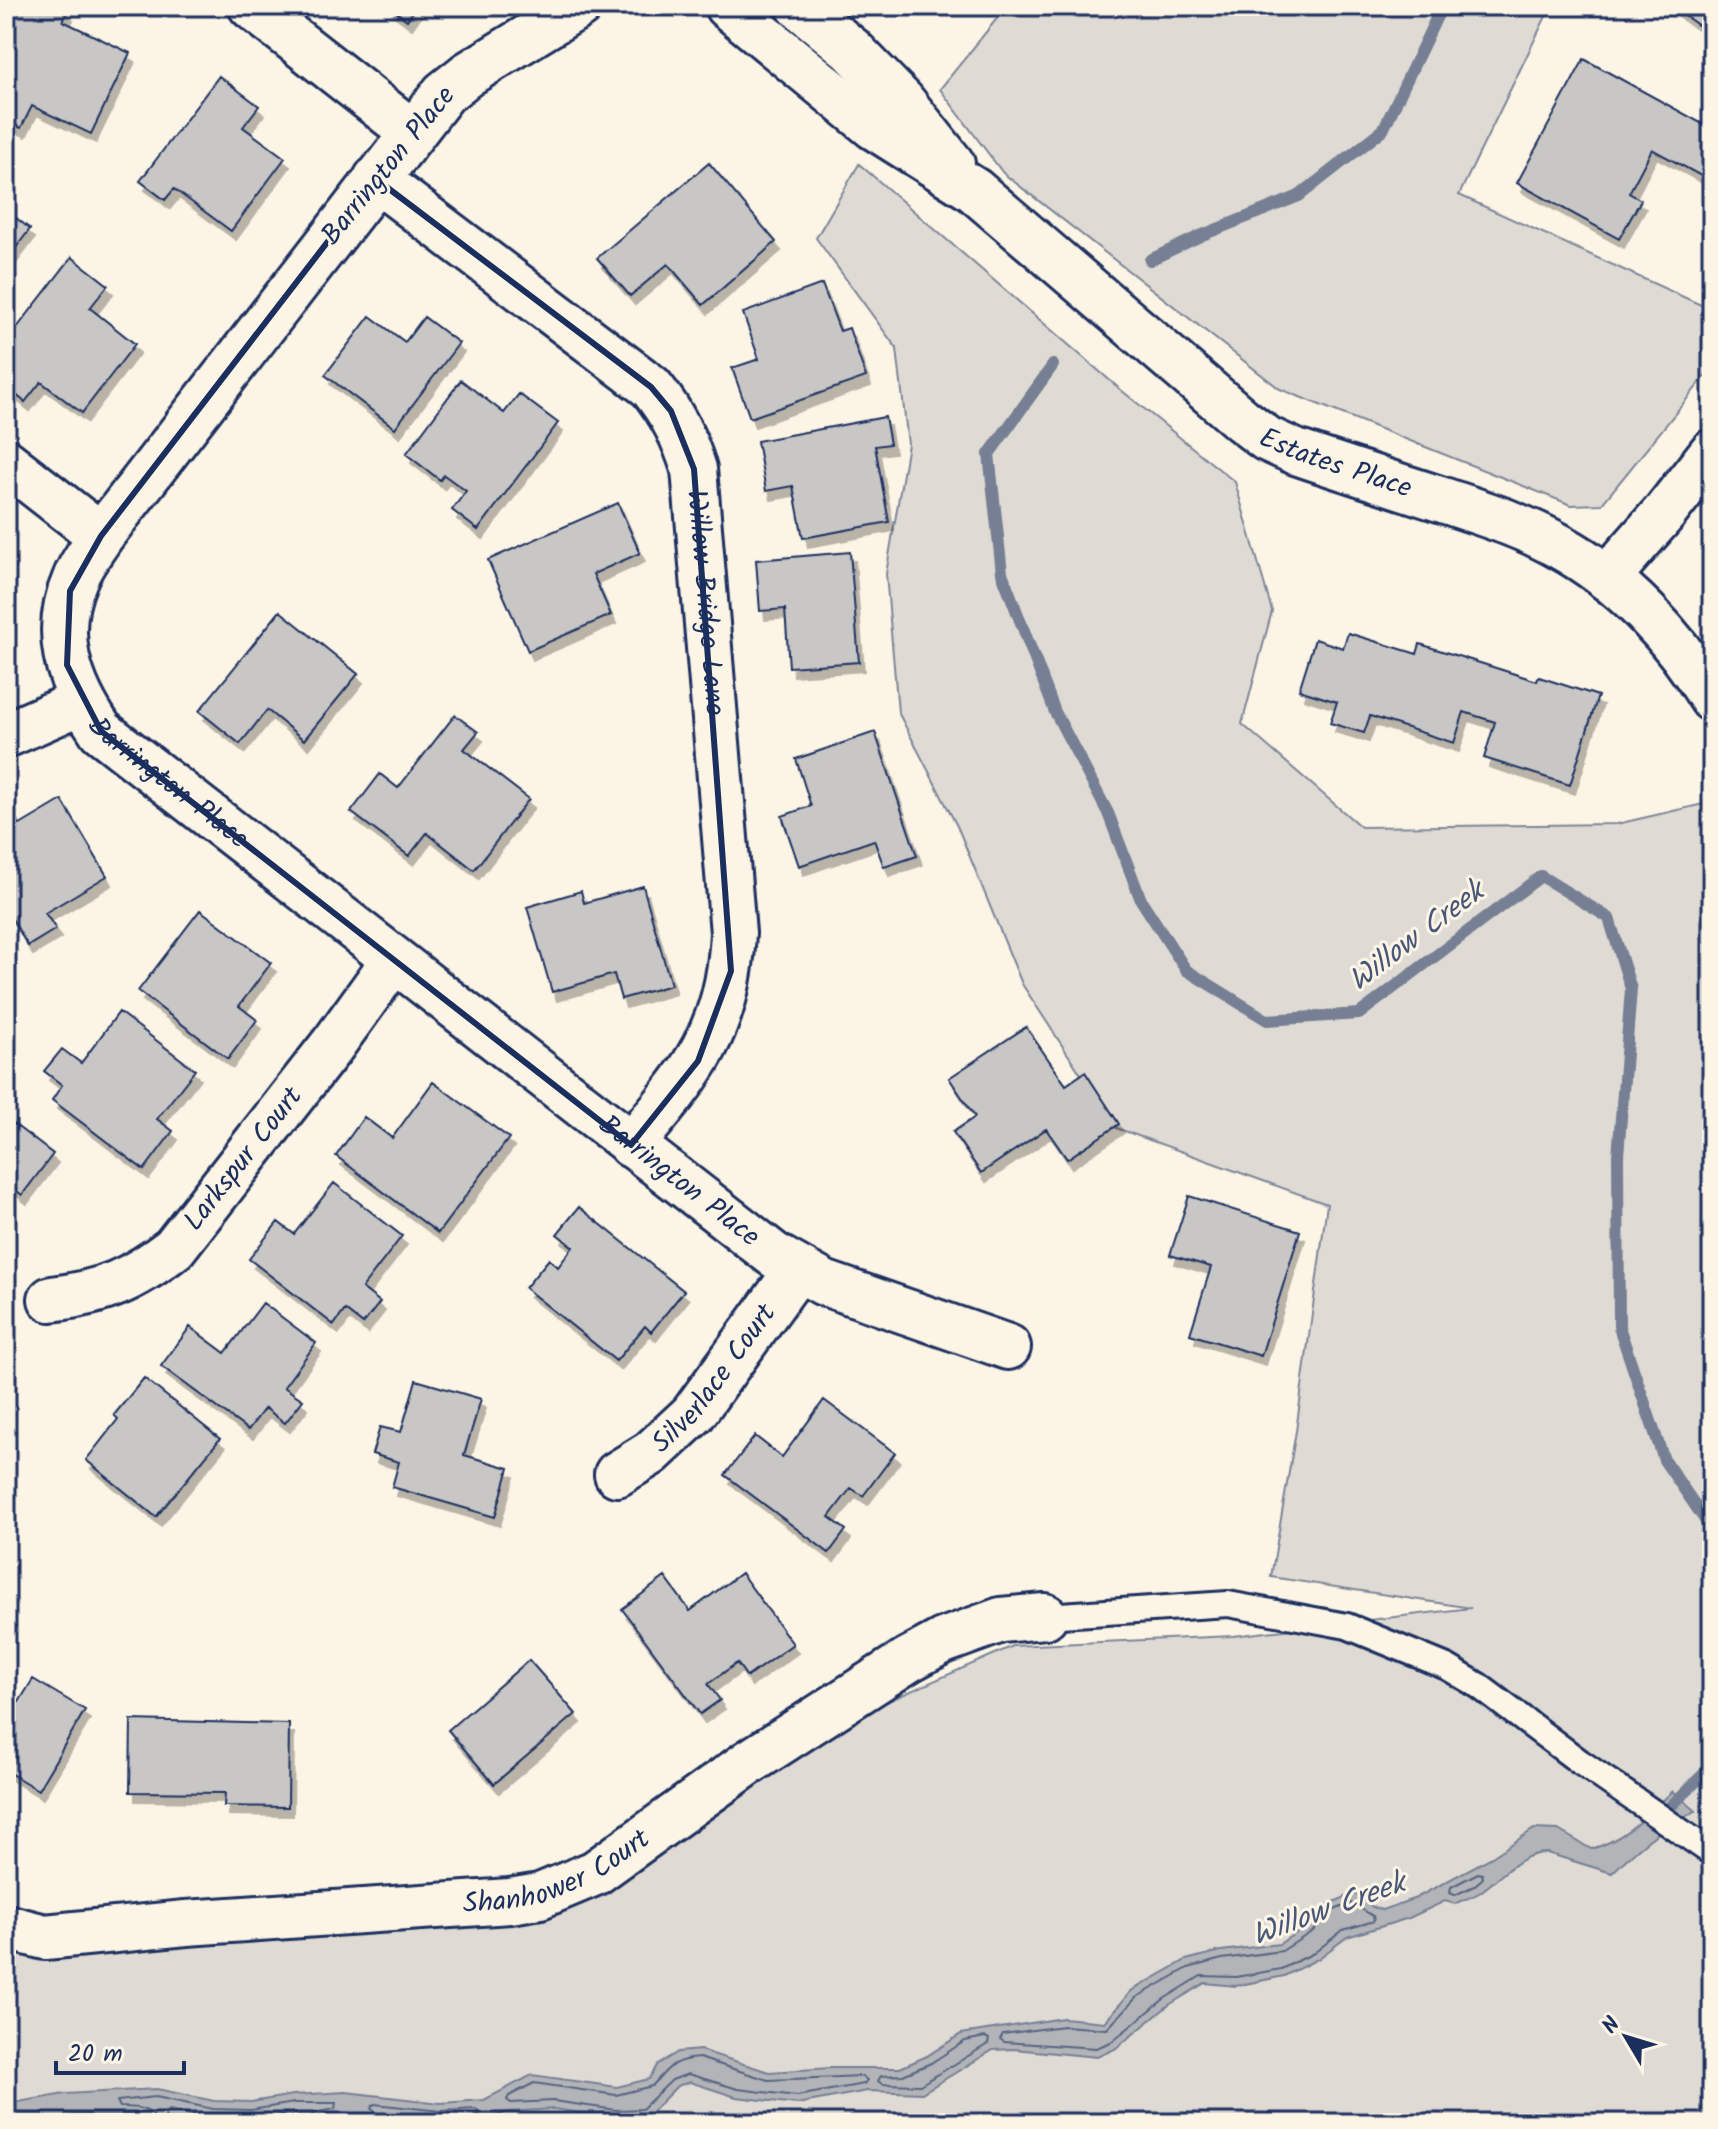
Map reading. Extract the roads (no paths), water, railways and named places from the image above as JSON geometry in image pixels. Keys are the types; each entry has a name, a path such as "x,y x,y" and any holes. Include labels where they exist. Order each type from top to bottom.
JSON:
{"street":[{"path":"251,6 412,132"},
{"name":"Barrington Place","path":"579,6 468,74 444,93 412,132 101,536 76,575 70,591 63,635 67,665 81,702 101,731 774,1255 824,1283 1008,1347"},
{"name":"Estates Place","path":"727,6 874,127 974,190 1267,439 1296,452 1516,524 1561,547 1607,578 1660,626 1692,665 1712,699"},
{"name":"Estates Place","path":"799,6 851,49 902,101 974,190"},
{"name":"Willow Bridge Lane","path":"376,179 651,387 671,411 685,439 694,469 733,933 731,971 716,1027 698,1061 631,1145"},
{"path":"1607,578 1712,452"},
{"path":"6,462 101,536"},
{"path":"6,735 81,702"},
{"name":"Larkspur Court","path":"51,1299 84,1295 117,1285 147,1269 174,1248 325,1055 393,961"},
{"name":"Silverlace Court","path":"617,1474 651,1453 693,1414 797,1270"},
{"name":"Shanhower Court","path":"6,1927 45,1937 186,1923 510,1901 540,1896 595,1873 748,1763 908,1660 943,1641 1001,1620 1045,1616"}],"lane":[{"path":"1045,1616 1228,1604 1347,1626 1447,1667 1479,1686 1712,1853"}],"water":[{"path":"1673,1791 1696,1811 1651,1838 1612,1873 1547,1853 1537,1854 1511,1867 1473,1896 1455,1904 1445,1901 1409,1918 1347,1937 1318,1959 1284,1976 1236,1986 1205,1983 1169,2005 1115,2049 1097,2057 1014,2049 993,2050 922,2093 867,2091 797,2104 736,2097 690,2082 677,2086 647,2117 616,2118 553,2109 508,2112 474,2123 403,2123 347,2116 285,2123 163,2123 131,2115 74,2115 41,2123 6,2123 6,2104 65,2094 157,2089 214,2101 251,2102 293,2095 346,2092 441,2103 484,2100 532,2075 617,2087 649,2079 658,2064 678,2052 700,2050 769,2072 900,2068 927,2056 961,2034 1063,2018 1105,2022 1131,1991 1186,1960 1221,1951 1279,1944 1308,1925 1325,1906 1354,1893 1382,1910 1416,1898 1492,1857 1534,1829 1558,1830 1591,1849 1603,1845 1635,1825"}],"waterway":[{"name":"Willow Creek","path":"1150,260 1299,196 1383,130 1442,6"},
{"name":"Willow Creek","path":"1053,365 989,454 1002,573 1055,712 1108,813 1141,900 1186,970 1267,1020 1359,1014 1541,876 1609,918 1631,989 1618,1156 1619,1327 1664,1460 1712,1530"},
{"name":"Willow Creek","path":"1669,1808 1712,1766"}]}
